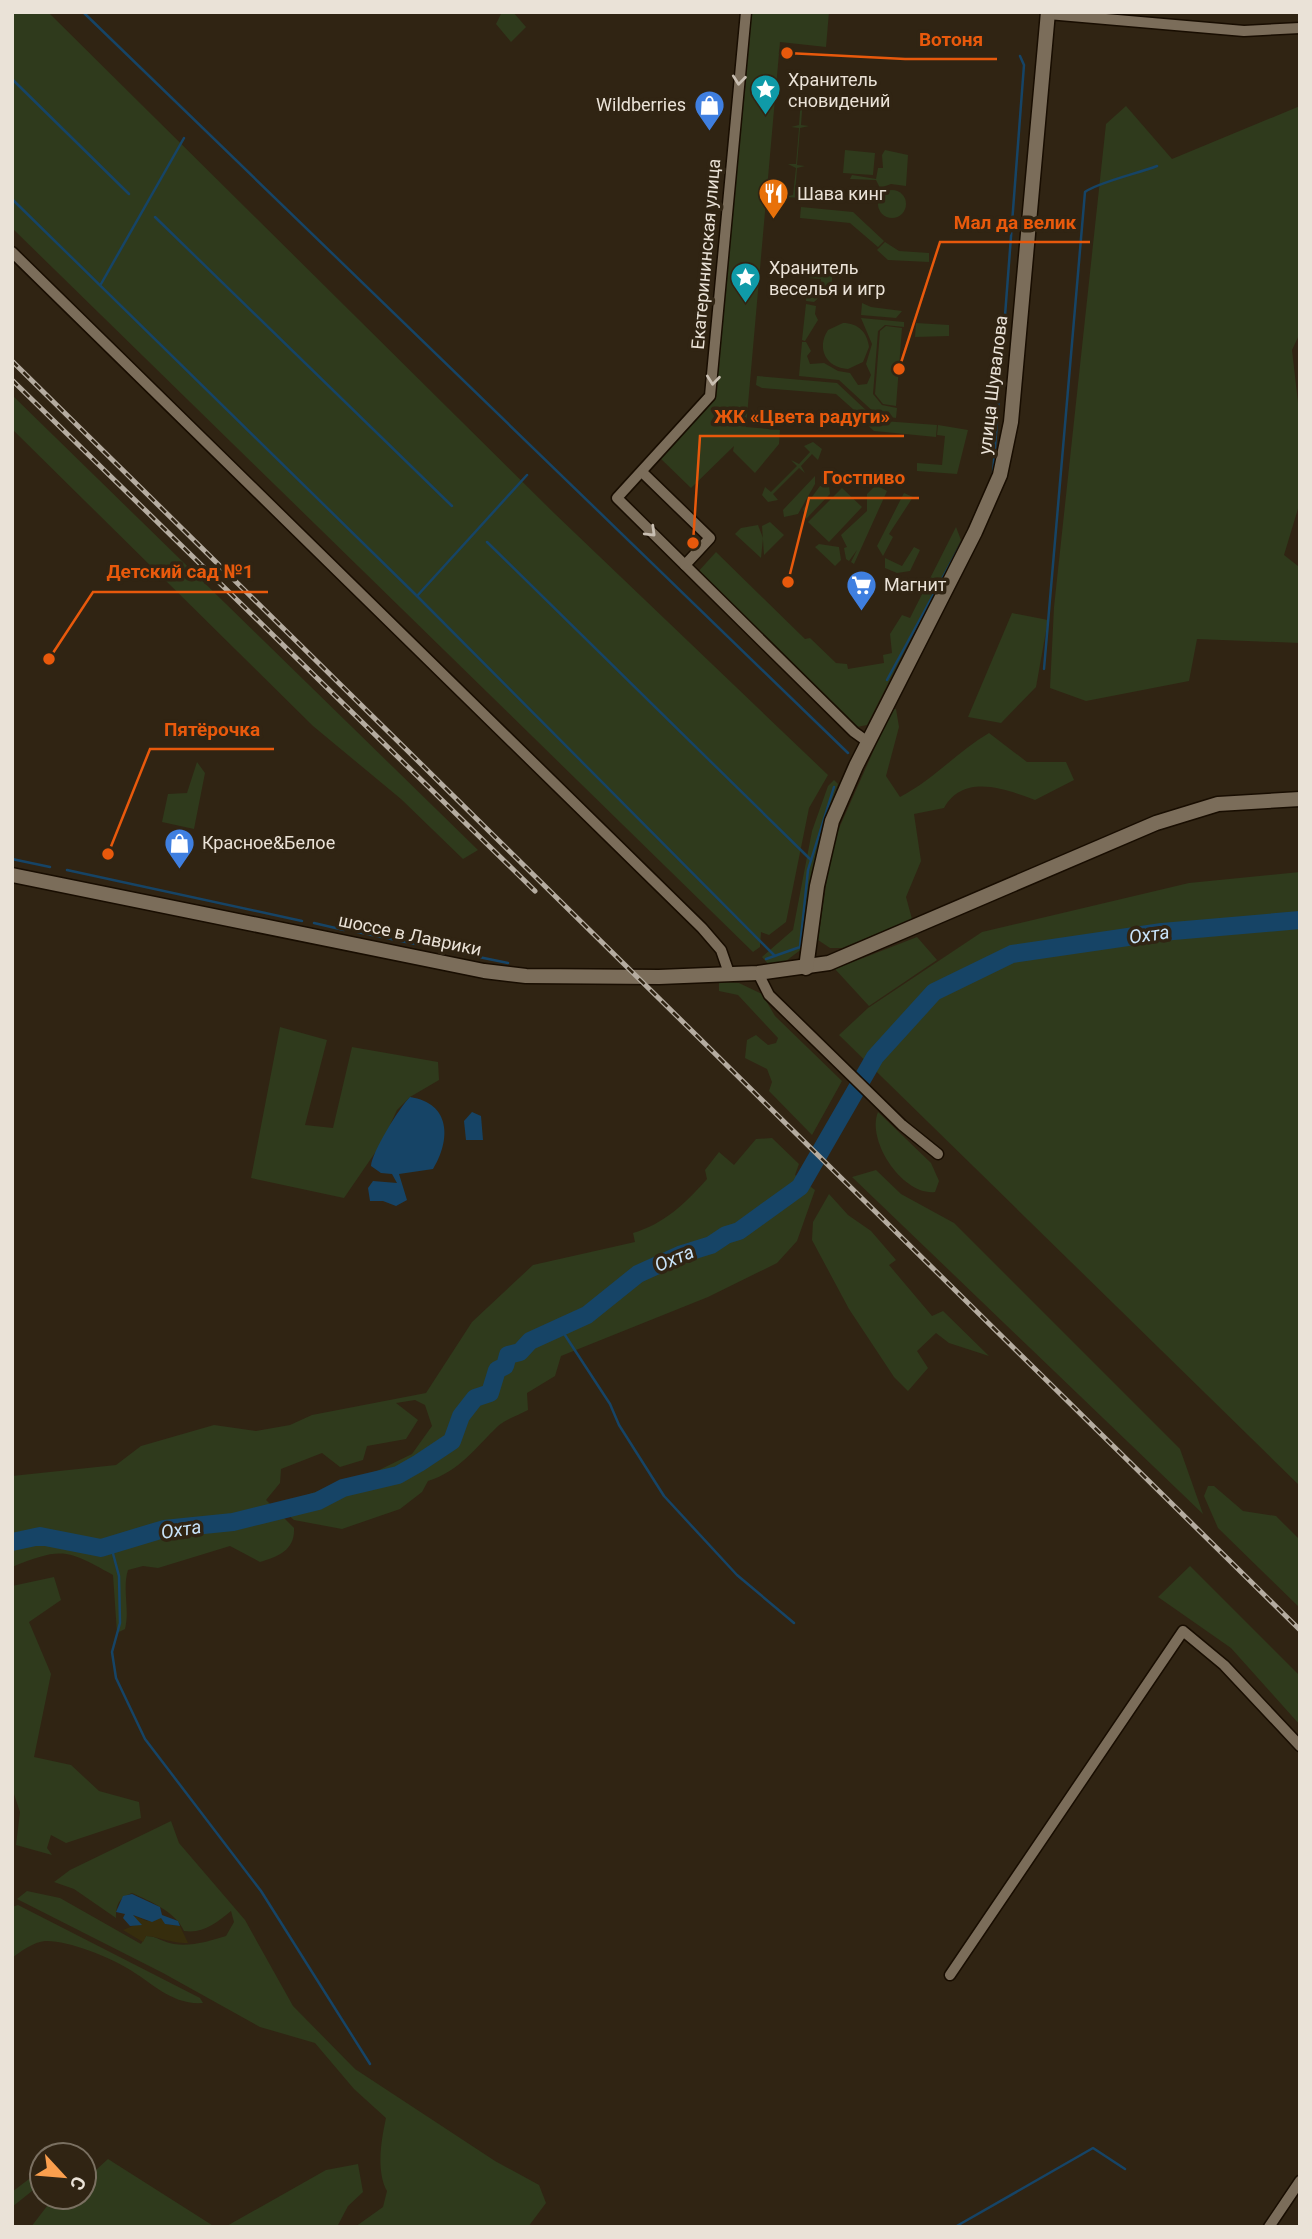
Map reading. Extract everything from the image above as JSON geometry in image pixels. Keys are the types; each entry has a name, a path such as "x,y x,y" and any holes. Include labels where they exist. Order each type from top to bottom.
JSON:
{"street":[{"name":"Екатерининская улица","path":"685,565 617,498 643,473 651,459 710,396 713,385 746,12"},
{"path":"1048,13 1244,32 1300,28"},
{"name":"улица Шувалова","path":"806,968 825,841 853,772 975,532 992,494 1006,452 1022,318 1048,13"},
{"path":"12,252 702,928 721,950 729,973"},
{"path":"643,473 710,538 685,565 854,732 868,742"},
{"name":"шоссе в Лаврики","path":"12,875 484,971 526,976 758,973 829,963 927,924 1156,824 1219,804 1300,799"},
{"path":"758,973 769,995 902,1125 938,1154"},
{"path":"950,1975 1183,1631 1224,1665 1300,1746"},
{"path":"1269,2227 1300,2181"}],"green space":[{"path":"12,12 48,12 554,513 828,775 809,808 786,922 769,935 761,932 760,947 753,952 12,228"},
{"path":"502,12 513,12 526,27 511,42 496,24"},
{"path":"750,12 829,12 826,47 780,42 746,427 780,430 779,444 755,473 733,451 734,446 691,488 659,457 716,394"},
{"path":"794,94 811,95 803,98 801,125 809,126 800,128 797,165 805,166 797,168 795,195 803,198 785,197 793,195 796,168 788,164 796,164 799,128 791,127 799,125 801,98"},
{"path":"1126,106 1172,159 1300,106 1300,333 1292,350 1300,420 1300,502 1284,555 1298,566 1300,572 1300,643 1197,639 1189,681 1086,701 1050,688 1054,607 1106,124"},
{"path":"845,150 875,153 873,175 843,173"},
{"path":"885,150 908,155 906,186 891,184 880,188 876,180 850,179 852,175 876,179 878,168 883,168 882,155"},
{"path":"892,190 902,194 906,204 902,214 892,218 882,214 878,204 882,194"},
{"path":"801,207 853,212 884,241 878,247 850,223 800,218"},
{"path":"885,242 899,251 929,253 929,262 888,260 877,250"},
{"path":"810,272 826,273 832,277 832,286 814,302 806,301 807,290 820,291 821,279 809,278"},
{"path":"862,303 871,307 902,311 896,318 861,315"},
{"path":"806,304 816,306 815,314 818,320 805,341 802,340"},
{"path":"861,318 904,322 904,327 885,325 878,331 873,394 882,405 897,408 896,418 877,415 839,380 799,376 802,342 806,342 811,351 807,356 810,364 824,363 838,371 850,373 858,385 867,384 871,375 866,364 872,344"},
{"path":"843,323 861,329 869,347 863,362 848,369 834,365 823,350 828,330"},
{"path":"916,323 949,325 949,336 915,337"},
{"path":"886,326 902,328 896,406 883,404 875,394 880,331"},
{"path":"757,376 837,383 869,413 863,418 836,394 762,388 756,385"},
{"path":"12,395 478,850 463,859 401,799 313,726 12,429"},
{"path":"870,414 883,421 937,425 936,437 874,431 863,421"},
{"path":"938,425 968,430 957,474 917,471 917,463 942,465 945,436 937,435"},
{"path":"813,442 822,449 818,460 812,454 801,466 805,473 799,468 773,494 778,500 768,502 762,495 765,487 771,492 797,466 791,460 799,464 810,452 804,446"},
{"path":"815,476 815,484 798,514 784,517 783,510"},
{"path":"876,485 887,491 854,564 851,562 857,550 849,561 846,559 844,548 847,547 841,535 867,511 867,494"},
{"path":"820,486 829,486 830,494 806,519 803,509"},
{"path":"842,488 862,507 829,542 808,522"},
{"path":"904,493 913,497 889,534 893,537 883,556 877,546"},
{"path":"770,522 784,535 764,555 762,526"},
{"path":"758,525 763,538 761,558 735,534 741,528"},
{"path":"956,527 961,540 867,725 857,727 697,573 716,552 805,639 810,638 836,663 847,664 848,669 884,663 883,655 892,653 890,634 902,615 910,618"},
{"path":"819,544 839,547 841,560 835,566 815,547"},
{"path":"914,547 920,550 910,571 897,573 885,568 885,558 902,566"},
{"path":"1012,613 1048,620 1036,687 1001,723 968,717"},
{"path":"892,709 896,709 899,727 886,776 900,797 989,733 1027,762 1066,762 1074,780 1035,800 998,788 974,787 962,790 952,797 944,808 914,814 921,861 906,897 912,919 842,948 830,948 818,940 832,844"},
{"path":"197,762 205,773 194,829 162,822 168,794 187,793"},
{"path":"834,780 838,784 820,835 803,948 782,964 770,966 762,957 793,930 812,831 828,786"},
{"path":"1300,872 1300,1486 839,1035 868,1008 982,932 1189,883"},
{"path":"917,937 937,960 869,1006 835,969"},
{"path":"719,981 739,983 762,994 775,1016 842,1081 812,1135 769,1091 772,1082 767,1069 745,1058 747,1040 756,1035 768,1045 776,1043 778,1038 738,995 719,991"},
{"path":"280,1027 327,1040 305,1125 333,1128 352,1047 438,1062 439,1080 410,1097 397,1110 381,1144 344,1198 251,1178"},
{"path":"878,1112 931,1163 939,1181 935,1192 923,1191 911,1185 890,1164 877,1137"},
{"path":"772,1138 799,1164 795,1175 815,1190 797,1241 777,1263 708,1297 561,1356 555,1376 527,1393 528,1410 501,1424 458,1465 428,1481 422,1492 400,1509 342,1529 294,1520 280,1508 286,1502 377,1471 412,1454 432,1426 425,1405 415,1400 396,1403 418,1420 406,1439 367,1446 363,1460 340,1467 322,1453 281,1469 280,1483 266,1500 294,1528 294,1536 289,1547 279,1554 260,1562 230,1546 158,1568 143,1566 128,1570 125,1629 117,1633 113,1575 84,1560 64,1554 42,1556 12,1567 12,1476 116,1465 141,1446 214,1425 256,1431 290,1425 312,1415 426,1393 472,1322 533,1265 635,1242 633,1233 664,1218 699,1188 707,1179 705,1170 719,1152 734,1165 756,1139"},
{"path":"876,1170 901,1194 954,1223 1180,1449 1203,1514 852,1177"},
{"path":"829,1194 848,1215 871,1231 896,1260 889,1265 932,1316 943,1311 989,1356 949,1343 936,1333 917,1351 928,1368 908,1391 894,1377 849,1309 812,1240 813,1222"},
{"path":"1208,1486 1214,1486 1243,1511 1276,1516 1300,1540 1300,1608 1218,1528 1204,1496"},
{"path":"1190,1566 1300,1676 1300,1725 1231,1648 1158,1597"},
{"path":"54,1577 61,1600 29,1622 51,1674 34,1757 71,1765 99,1791 139,1802 141,1818 66,1843 51,1835 47,1848 52,1855 16,1845 20,1812 12,1788 12,1586"},
{"path":"171,1821 179,1843 245,1920 293,2006 355,2069 495,2161 539,2185 546,2203 528,2227 355,2227 383,2207 387,2191 380,2156 386,2118 354,2089 315,2043 260,2027 163,1973 17,1899 27,1891 60,1898 141,1944 146,1936 187,1945 226,1936 234,1922 231,1911 203,1929 184,1931 169,1913 132,1893 119,1902 116,1918 74,1889 54,1882 70,1870"},
{"path":"18,1905 200,1998 203,2003 172,1997 119,1964 65,1943 41,1942 12,1958 12,1907"},
{"path":"108,2159 215,2227 31,2227 43,2211 98,2211 98,2168"},
{"path":"358,2164 363,2192 348,2206 337,2227 225,2227 326,2170"},
{"path":"28,2180 28,2194 12,2207 12,2192"}],"sand":[{"path":"132,1915 147,1921 161,1917 165,1924 180,1926 188,1943 146,1936 143,1942 123,1930 140,1923"}],"water":[{"path":"410,1097 433,1107 440,1115 444,1124 444,1135 439,1158 433,1169 399,1174 407,1200 396,1206 383,1201 370,1201 368,1188 373,1181 397,1183 392,1174 381,1173 371,1166 387,1130"},
{"path":"472,1112 481,1116 483,1140 466,1140 464,1121"},
{"path":"132,1894 160,1907 162,1915 178,1921 180,1926 165,1924 161,1918 152,1922 133,1915 142,1925 130,1926 123,1918 125,1914 116,1912 123,1896"}],"waterway":[{"path":"83,12 848,753"},
{"path":"993,474 1024,65 1020,56"},
{"path":"12,79 129,194"},
{"path":"101,284 184,138"},
{"path":"1044,669 1085,192 1157,166"},
{"path":"12,199 417,596 775,956"},
{"path":"155,217 452,506"},
{"path":"417,596 527,475"},
{"path":"487,542 811,860"},
{"path":"887,680 962,542"},
{"path":"766,959 800,947 808,870 834,787"},
{"path":"12,859 50,867"},
{"path":"67,870 302,921"},
{"name":"Охта","path":"12,1542 40,1536 101,1548 164,1529 233,1522 318,1501 343,1488 398,1475 452,1441 461,1416 475,1398 490,1393 497,1370 505,1366 508,1355 520,1352 530,1341 587,1315 638,1274 739,1231 800,1187 875,1057 934,992 1012,954 1162,932 1300,920"},
{"path":"314,923 344,930"},
{"path":"357,932 508,963"},
{"path":"561,1329 610,1404 619,1425 664,1496 737,1575 794,1623"},
{"path":"111,1546 119,1576 120,1623 112,1652 116,1678 145,1739 261,1891 370,2064"},
{"path":"955,2227 1093,2148 1125,2169"}],"railway":[{"path":"12,361 1300,1630"},
{"path":"12,380 535,891"}],"place":[{"name":"Вотоня","path":"787,53"},
{"name":"Хранитель сновидений","path":"765,117"},
{"name":"Wildberries","path":"709,132"},
{"name":"Шава кинг","path":"774,221"},
{"name":"Хранитель веселья и игр","path":"746,305"},
{"name":"Мал да велик","path":"899,369"},
{"name":"ЖК «Цвета радуги»","path":"693,543"},
{"name":"Гостпиво","path":"788,582"},
{"name":"Магнит","path":"861,612"},
{"name":"Детский сад №1","path":"49,659"},
{"name":"Пятёрочка","path":"108,854"},
{"name":"Красное&Белое","path":"179,870"}]}
